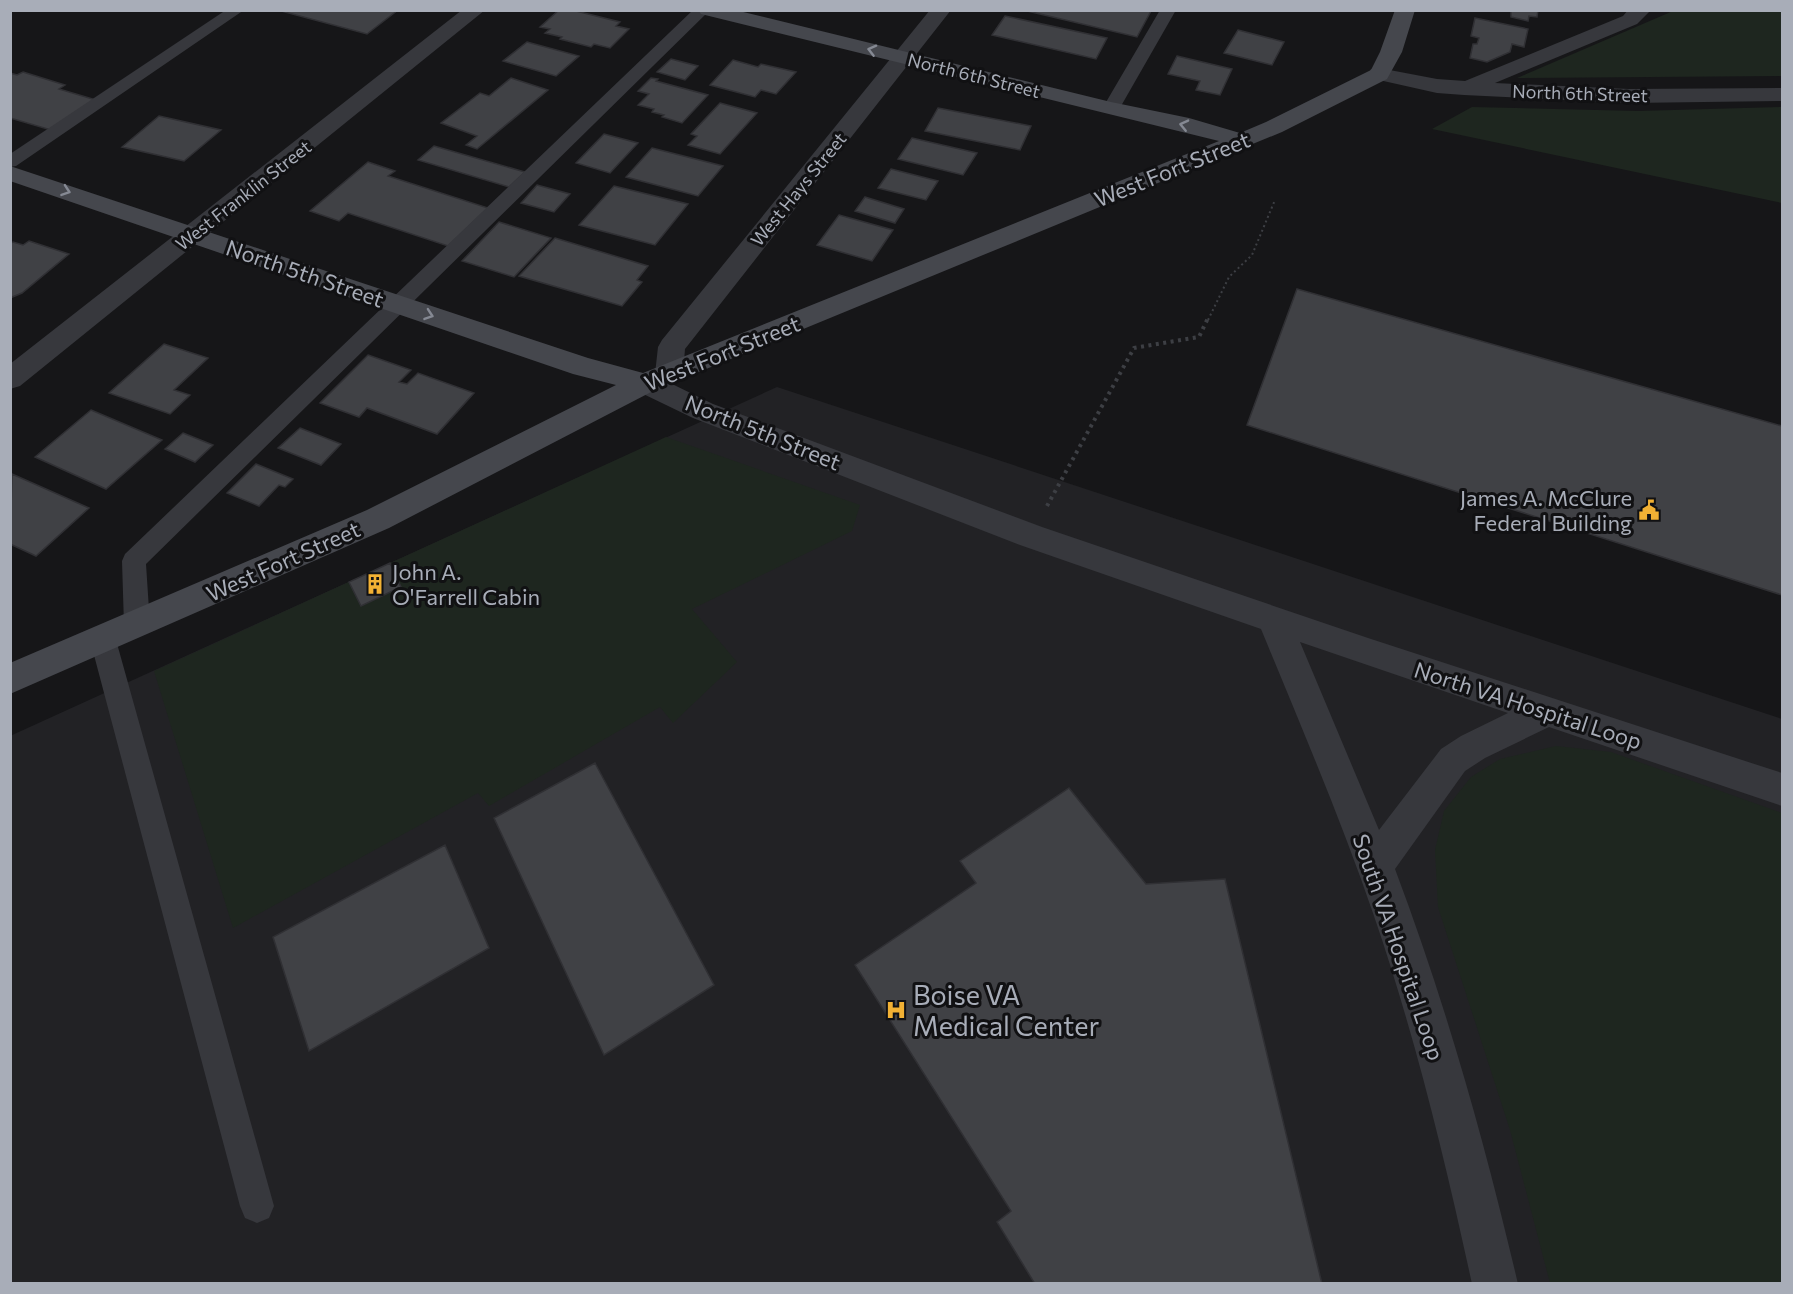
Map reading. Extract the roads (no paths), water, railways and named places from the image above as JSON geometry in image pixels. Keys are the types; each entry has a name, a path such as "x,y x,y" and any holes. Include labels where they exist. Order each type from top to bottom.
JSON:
{"street":[{"name":"West Franklin Street","path":"10,379 475,10"},
{"name":"North 6th Street","path":"708,10 1240,140"},
{"name":"West Hays Street","path":"657,379 672,347 941,10"},
{"path":"1379,74 1391,52 1405,10"},
{"path":"1464,88 1630,20 1641,10"},
{"name":"North 6th Street","path":"1379,74 1437,87 1629,96 1782,95"},
{"name":"West Fort Street","path":"10,679 378,519 657,379 1274,127 1379,74"},
{"name":"North 5th Street","path":"10,173 583,367 657,379 703,411 1031,536 1274,620"},
{"name":"North VA Hospital Loop","path":"1274,620 1782,789"},
{"name":"South VA Hospital Loop","path":"1274,620 1375,865 1424,1010 1481,1216 1496,1284"},
{"path":"1375,865 1453,760 1473,747 1546,712"}],"lane":[{"path":"10,162 237,10"},
{"path":"137,625 134,561 703,10"},
{"path":"1111,109 1168,10"},
{"path":"103,640 257,1206"}],"place":[{"name":"James A. McClure Federal Building","path":"1649,510"},
{"name":"John A. O'Farrell Cabin","path":"375,584"},
{"name":"Boise VA Medical Center","path":"896,1010"}]}
